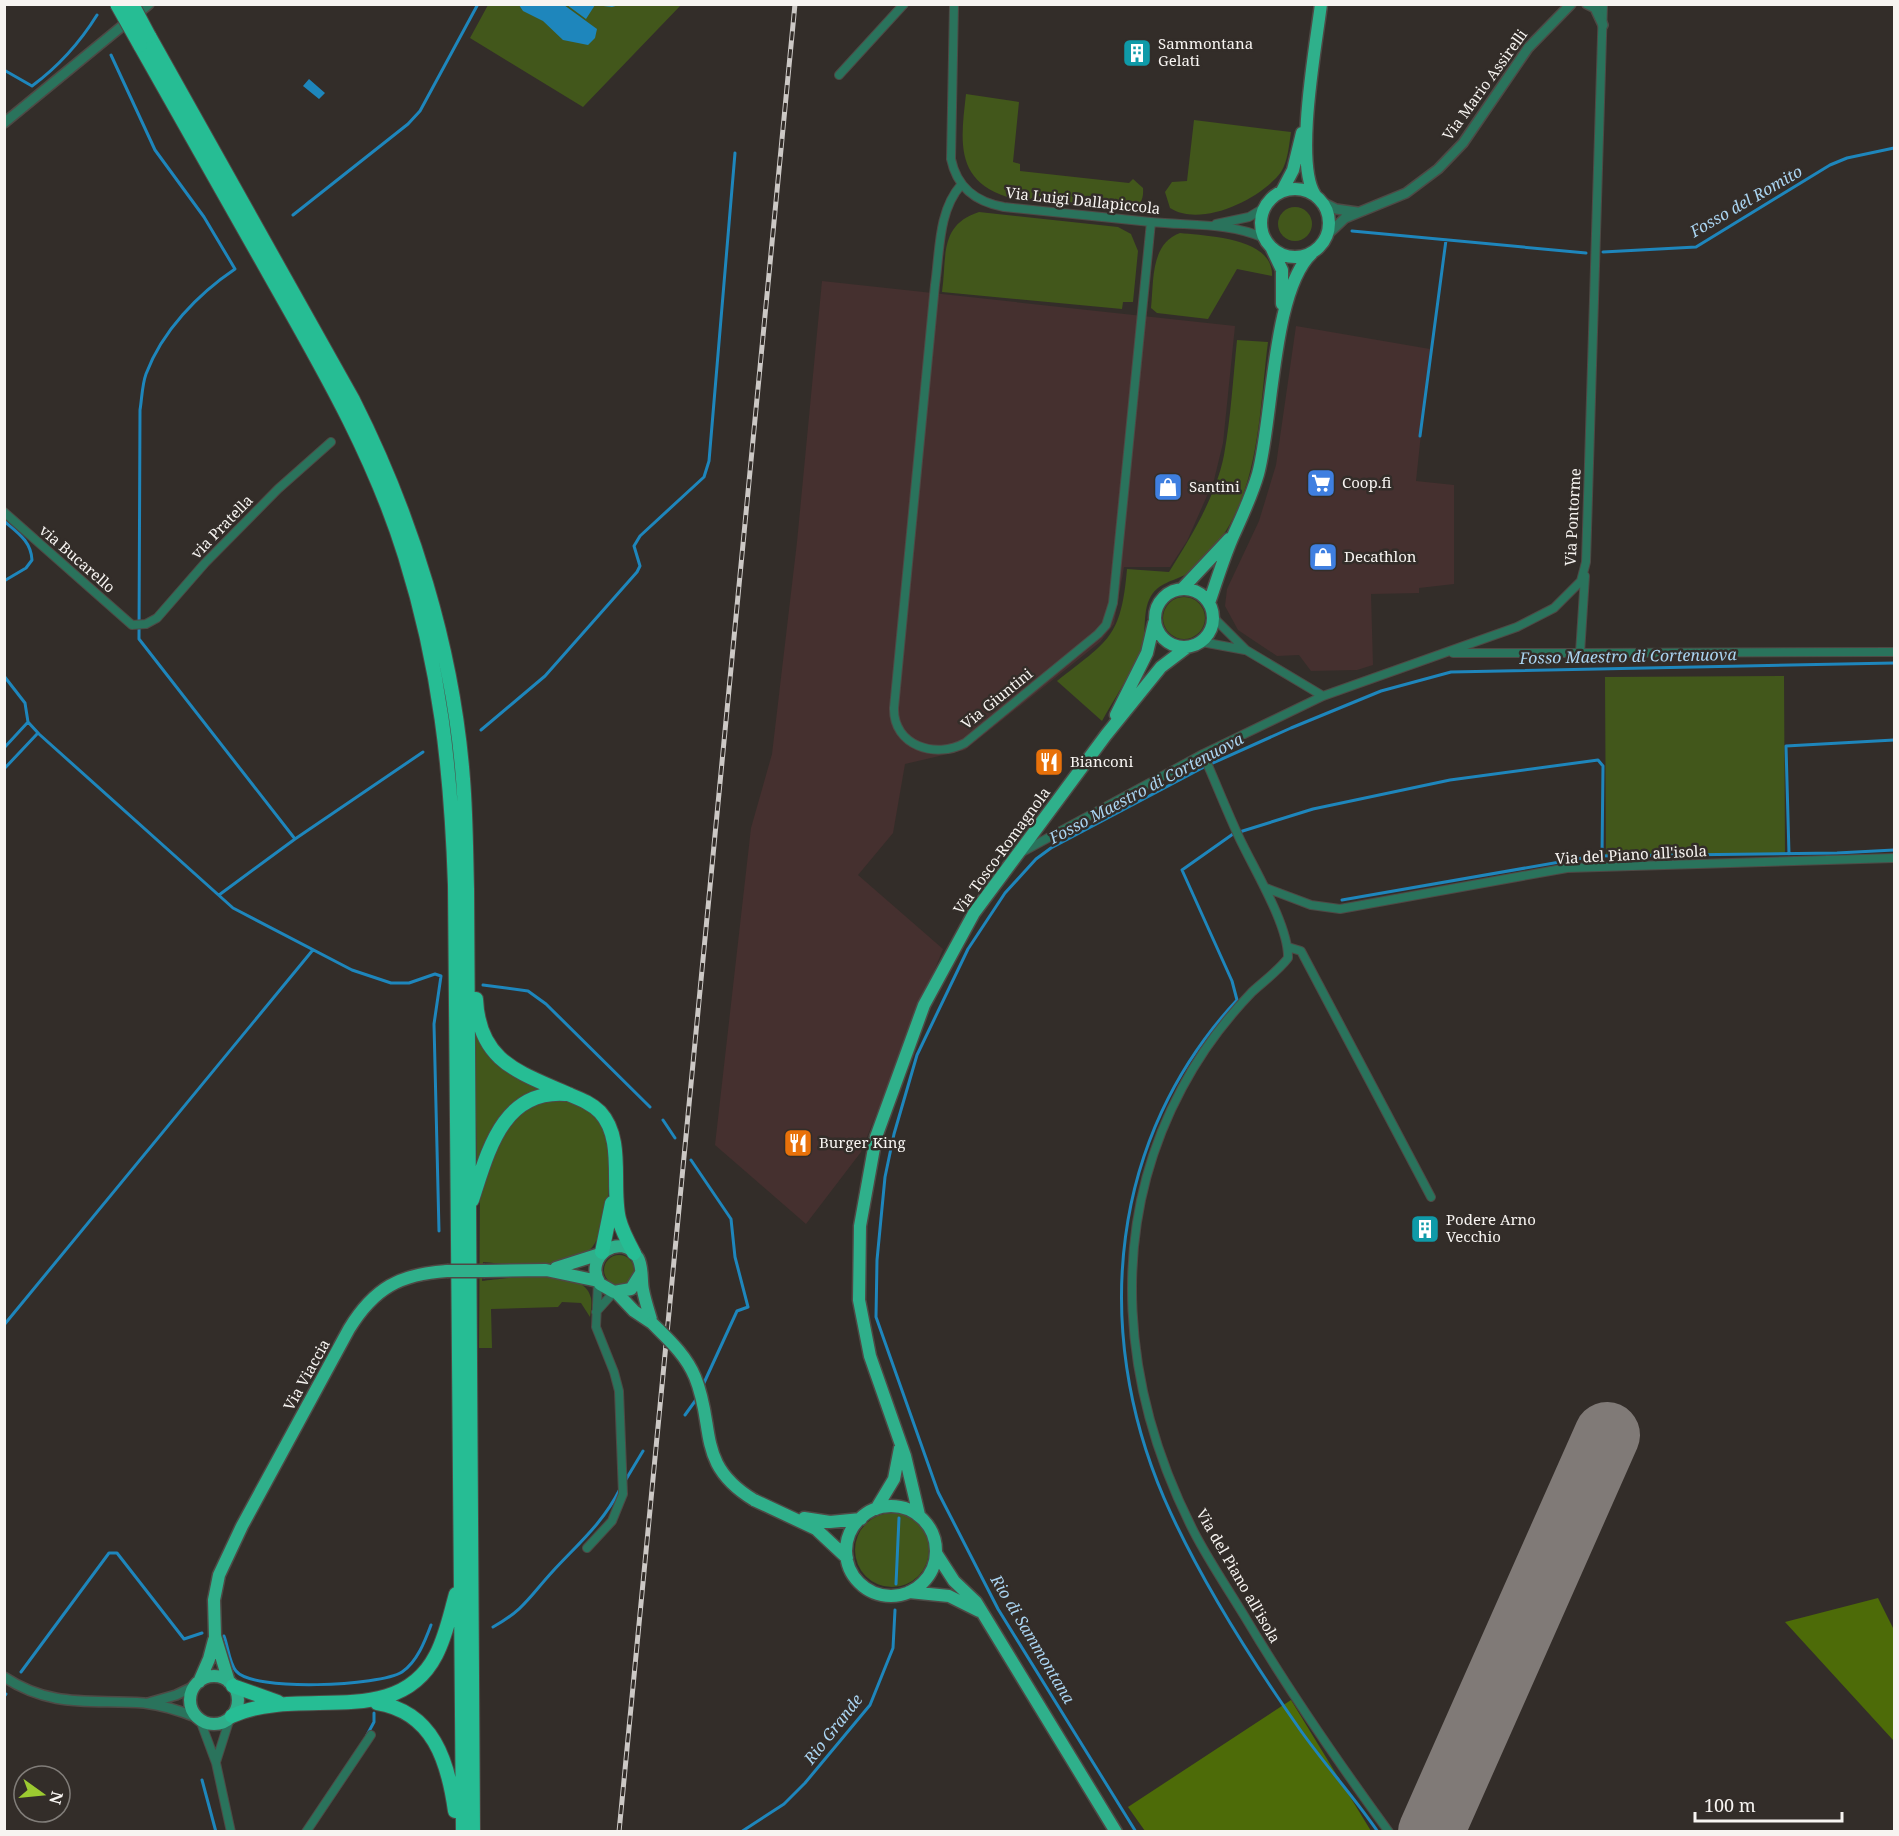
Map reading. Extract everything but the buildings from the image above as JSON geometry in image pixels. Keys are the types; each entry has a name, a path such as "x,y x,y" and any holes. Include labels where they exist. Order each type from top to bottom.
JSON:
{"highway":[{"path":"117,4 144,40 353,400 378,451 410,531 441,646 463,777 468,956 473,1832"},
{"path":"132,4 144,40 361,442 405,555 432,661 446,737 453,822 463,1832"},
{"path":"468,956 478,1022 490,1048 512,1068 592,1105 607,1121 612,1137 619,1220 634,1253"},
{"path":"469,1210 487,1154 512,1113 523,1103 540,1095 570,1094"},
{"path":"601,1253 610,1224 615,1180"},
{"path":"231,1717 280,1702 366,1701 396,1695 408,1688 425,1672 442,1642 460,1578"},
{"path":"231,1684 280,1702"},
{"path":"366,1701 395,1707 408,1713 431,1737 448,1773 458,1832"}],"main road":[{"path":"1281,323 1295,279 1303,263 1326,236 1329,219 1307,170 1310,97 1321,4"},
{"path":"1209,603 1234,534 1249,502 1258,472 1281,323 1282,270 1278,257 1267,243 1261,229 1264,208 1281,191 1293,170 1310,97"},
{"path":"1281,191 1299,189 1319,199"},
{"path":"1267,243 1290,257 1312,253"},
{"path":"1182,589 1234,534"},
{"path":"1182,589 1200,594 1209,603 1213,617 1211,628 1202,642 1186,648 1161,667 1106,735 1146,653 1158,603 1173,591 1182,589"},
{"path":"1155,622 1163,639 1171,645 1186,648"},
{"name":"Via Tosco-Romagnola","path":"919,1515 900,1441 870,1356 859,1300 860,1218 876,1137 902,1059 936,980 974,913 1106,735"},
{"path":"546,1270 618,1246 634,1253 639,1261 652,1323"},
{"path":"598,1282 595,1267 601,1253"},
{"path":"546,1270 598,1282 615,1292 634,1311 652,1323 682,1354 694,1376 707,1440 716,1462 736,1487 754,1500 816,1529 847,1558 855,1577 866,1588 887,1596 909,1592 950,1596 982,1612"},
{"name":"Via Viaccia","path":"214,1636 215,1592 224,1562 359,1313 376,1295 396,1281 418,1274 447,1271 546,1270"},
{"path":"615,1292 633,1287 640,1273"},
{"name":"Via Tosco-Romagnola","path":"876,1509 894,1479 900,1441"},
{"path":"847,1558 850,1535 861,1519 876,1509 897,1507 919,1515 930,1529 936,1553 950,1576 972,1597 982,1612 1116,1832"},
{"path":"788,1514 830,1522 861,1519"},
{"path":"909,1592 930,1574 936,1553"},
{"path":"214,1636 238,1700 231,1717 217,1724 199,1719 190,1702 209,1659 214,1636"},
{"path":"197,1684 213,1677 231,1684"}],"street":[{"path":"4,123 149,4"},
{"path":"839,75 904,4"},
{"path":"954,4 951,159 961,185"},
{"path":"1587,4 1595,8 1603,25"},
{"name":"Via Pontorme","path":"1018,854 1323,696 1517,627 1554,608 1581,581 1586,562 1603,4"},
{"name":"Via Mario Assirelli","path":"1326,236 1339,223 1357,212 1406,193 1445,163 1463,143 1528,48 1571,5"},
{"name":"Via Giuntini","path":"961,185 947,206 938,261 894,708 896,726 901,735 925,748 951,749 965,743 1098,634 1109,619 1113,603 1151,222"},
{"name":"Via Luigi Dallapiccola","path":"961,185 969,193 990,204 1151,222 1212,225 1243,230 1267,243"},
{"path":"1319,199 1336,208 1357,212"},
{"name":"Via Luigi Dallapiccola","path":"1212,225 1249,217 1264,208"},
{"name":"via Pratella","path":"132,625 146,624 157,618 213,555 331,442"},
{"name":"via Bucarello","path":"4,512 132,625"},
{"path":"1580,653 1586,562"},
{"path":"1213,617 1246,650 1323,696"},
{"path":"1202,642 1246,650"},
{"path":"1446,653 1894,652"},
{"path":"1205,758 1238,836 1266,888 1288,947 1301,951 1431,1197"},
{"name":"Via del Piano all'isola","path":"1266,888 1311,905 1340,909 1567,868 1894,858"},
{"name":"Via del Piano all'isola","path":"1288,947 1288,958 1283,965 1251,993 1201,1056 1182,1087 1155,1146 1143,1186 1133,1237 1136,1355 1158,1442 1194,1532 1280,1677 1389,1832"},
{"path":"587,1548 612,1521 622,1494 619,1392 614,1372 599,1338 596,1314 598,1282"},
{"path":"596,1314 615,1292"},
{"path":"4,1677 44,1695 74,1702 145,1703 176,1695 197,1684"},
{"path":"145,1703 199,1719 216,1763 231,1832"},
{"path":"216,1763 231,1717"},
{"path":"306,1832 371,1735"}],"shaded area":[{"path":"822,281 1235,326 1223,443 1214,480 1187,541 1170,567 1124,567 1114,624 1100,642 965,750 905,764 893,833 858,875 943,949 861,1152 806,1224 715,1145 751,828 772,754 797,542"},
{"path":"1296,326 1430,349 1416,481 1454,485 1454,584 1419,588 1419,593 1371,594 1373,665 1357,670 1311,671 1299,655 1277,656 1238,630 1225,606 1227,589 1259,521 1276,465"}],"green space":[{"path":"488,5 681,5 583,107 470,38"},
{"path":"966,94 1019,102 1013,162 1020,164 1020,171 1129,183 1133,179 1143,188 1140,202 1129,208 1007,197 990,190 969,169 965,156 963,127"},
{"path":"1194,120 1291,132 1287,158 1281,172 1260,192 1230,208 1198,215 1170,208 1165,192 1172,182 1187,181"},
{"path":"1295,207 1307,212 1312,224 1307,236 1295,241 1283,236 1278,224 1283,212"},
{"path":"979,212 1118,227 1131,234 1138,251 1133,302 1123,302 1122,309 942,292 945,254 951,234 957,225"},
{"path":"1180,233 1221,238 1250,246 1262,253 1270,263 1272,276 1237,269 1208,319 1157,313 1151,308 1155,264 1163,246 1170,238"},
{"path":"1237,340 1268,342 1255,451 1240,504 1228,528 1203,560 1185,575 1162,585 1151,596 1146,610 1144,639 1140,653 1102,721 1057,681 1089,656 1109,636 1121,610 1127,569 1169,572 1202,516 1215,486 1224,455"},
{"path":"1184,597 1199,603 1205,618 1199,633 1184,639 1169,633 1163,618 1169,603"},
{"path":"1784,676 1785,854 1606,855 1605,677"},
{"path":"476,1029 541,1090 521,1099 477,1165 474,1030"},
{"path":"563,1099 593,1115 601,1124 606,1135 609,1151 609,1191 606,1211 595,1243 587,1252 564,1262 522,1265 483,1262 482,1281 543,1276 574,1281 585,1287 591,1298 590,1317 581,1303 562,1302 558,1307 491,1309 492,1348 479,1348 480,1190 496,1145 528,1104"},
{"path":"619,1255 630,1259 634,1270 630,1281 619,1285 608,1281 604,1270 608,1259"},
{"path":"892,1513 906,1516 918,1524 926,1536 929,1550 926,1564 918,1576 906,1584 892,1587 878,1584 866,1576 858,1564 855,1550 858,1536 866,1524 878,1516"},
{"path":"1878,1598 1894,1630 1893,1740 1785,1622"},
{"path":"1291,1700 1371,1831 1145,1831 1128,1807"}],"water":[{"path":"519,5 564,5 597,29 595,38 588,45 563,40 543,21 523,11"},
{"path":"567,5 595,5 586,19"},
{"path":"595,5 619,5 612,7"},
{"path":"309,79 325,93 319,99 303,86"}],"waterway":[{"path":"293,215 408,124 420,111 478,4"},
{"path":"4,70 32,86 68,54 97,15"},
{"path":"111,55 155,150 204,217 235,269 208,290 171,328 153,358 145,378 140,410 139,639 295,839"},
{"name":"Fosso del Romito","path":"1603,252 1696,247 1830,165 1847,158 1894,148"},
{"path":"481,730 545,676 637,572 640,566 634,546 640,536 704,477 709,461 735,153"},
{"path":"1352,231 1586,253"},
{"path":"1420,436 1446,240"},
{"path":"4,521 26,542 32,560 26,568 4,581"},
{"name":"Fosso Maestro di Cortenuova","path":"1136,1832 998,1609 938,1492 876,1317 877,1260 885,1177 894,1134 917,1055 968,949 1005,893 1036,859 1051,848 1204,767 1381,691 1451,672 1894,663"},
{"path":"4,676 25,703 28,722 39,734 233,908 352,970 391,983 409,983 435,974 441,976 434,1024 439,1231"},
{"path":"4,748 28,722"},
{"path":"4,769 37,734"},
{"path":"1789,854 1786,746 1894,740"},
{"path":"219,895 295,839 423,752"},
{"path":"1378,1832 1282,1704 1209,1588 1164,1498 1141,1433 1127,1368 1122,1302 1126,1237 1139,1173 1162,1112 1194,1054 1237,1000 1232,981 1182,870 1233,834 1313,809 1450,780 1598,760 1603,766 1602,856"},
{"path":"1342,900 1594,856 1837,853 1894,850"},
{"path":"4,1325 312,951"},
{"path":"483,985 528,991 546,1004 650,1107"},
{"path":"663,1120 675,1138"},
{"path":"691,1160 731,1219 735,1257 748,1307 737,1311 703,1385"},
{"path":"685,1415 698,1397"},
{"path":"625,1481 643,1451"},
{"path":"493,1627 512,1615 526,1602 598,1523 620,1489"},
{"name":"Rio Grande","path":"896,1584 899,1518"},
{"path":"21,1672 109,1553 117,1553 184,1639 202,1633"},
{"name":"Rio Grande","path":"741,1832 784,1804 805,1783 870,1705 893,1648 895,1610"},
{"path":"224,1636 234,1668 247,1678 266,1682 317,1685 369,1681 402,1672 416,1657 431,1625"},
{"path":"367,1735 374,1722 374,1713"},
{"path":"202,1780 216,1832"}],"runway":[{"path":"1431,1832 1607,1435"}],"railway":[{"path":"619,1832 795,4"}],"place":[{"name":"Sammontana Gelati","path":"1137,53"},
{"name":"Coop.fi","path":"1321,483"},
{"name":"Santini","path":"1168,487"},
{"name":"Decathlon","path":"1323,557"},
{"name":"Bianconi","path":"1049,762"},
{"name":"Burger King","path":"798,1143"},
{"name":"Podere Arno Vecchio","path":"1425,1229"}],"water label":[{"name":"Rio di Sammontana","path":"1033,1639"}]}
